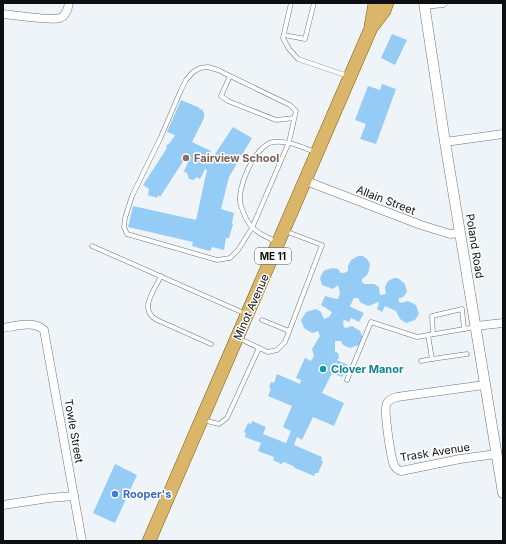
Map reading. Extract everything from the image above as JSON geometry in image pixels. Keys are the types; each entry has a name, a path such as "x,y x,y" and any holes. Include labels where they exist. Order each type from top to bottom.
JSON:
{"main road":[{"name":"Minot Avenue","path":"149,541 279,244 371,28 375,3"},
{"name":"Minot Avenue","path":"371,28 384,11 387,3"}],"street":[{"path":"3,14 51,19 60,18 65,15 69,3"},
{"path":"425,4 443,3"},
{"name":"Poland Road","path":"425,4 445,142 503,493"},
{"path":"445,142 503,134"},
{"name":"Allain Street","path":"306,181 421,225 450,234 460,233"},
{"path":"476,326 503,323"},
{"name":"Towle Street","path":"3,328 35,324 44,330 82,541"},
{"name":"Trask Avenue","path":"484,385 392,398 386,403 385,411 389,443 393,462 397,469 401,471 460,459 496,454"},
{"path":"3,505 74,496"}],"lane":[{"path":"291,3 283,38 289,49 298,59 350,77"},
{"path":"284,35 305,39 314,3"},
{"path":"208,66 218,70 290,105 296,111 294,118 289,142 252,228 238,250 230,258 217,260 127,234 124,227 124,218 132,196 166,125 180,90 193,72 208,66"},
{"path":"230,76 221,96 228,101 276,120 294,118"},
{"path":"279,244 252,228 240,206 242,184 250,163 261,150 272,142 289,142 318,153"},
{"path":"238,338 268,352 277,350 285,342 322,245 284,230"},
{"path":"92,246 248,315"},
{"path":"161,276 148,303 147,309 149,313 157,320 211,344"},
{"path":"433,334 432,316 462,309 464,328"},
{"path":"262,320 289,331"},
{"path":"347,380 371,322 417,337 476,326"},
{"path":"428,335 432,360"},
{"path":"202,420 219,424 227,418 259,348"},
{"path":"421,361 467,354"}],"building":[{"path":"392,34 407,40 395,65 381,58"},
{"path":"382,84 396,89 376,144 360,139 366,124 355,120 368,86 380,90"},
{"path":"181,100 200,108 199,110 202,109 204,113 204,118 192,142 211,151 209,156 213,157 233,127 252,138 229,177 221,209 234,213 233,224 229,238 226,238 224,250 212,247 210,251 192,246 193,242 128,227 133,206 196,220 207,170 205,169 200,179 196,177 194,180 189,179 187,173 184,172 188,162 184,160 160,197 158,195 157,198 148,195 149,189 143,185 167,148 166,146 175,135 167,132"},
{"name":"Clover Manor","path":"358,256 363,256 370,264 367,275 362,279 364,284 374,284 379,287 380,295 386,294 385,287 388,281 398,278 405,284 407,292 403,297 398,299 400,303 408,301 416,305 419,314 415,320 406,323 400,319 396,311 385,306 382,312 377,309 378,302 369,306 361,303 358,298 354,298 350,306 364,313 359,322 351,318 349,322 342,319 344,321 344,327 346,328 352,326 360,331 363,338 359,345 350,348 343,345 341,341 335,341 335,352 338,353 339,357 337,360 348,365 342,377 332,373 322,393 344,403 334,426 313,417 302,440 297,437 294,445 322,457 321,460 323,462 318,473 315,473 314,476 284,462 281,464 273,460 274,457 258,451 261,443 245,437 246,433 244,432 248,423 251,424 252,421 266,427 263,434 286,443 291,431 283,427 292,406 268,396 271,389 269,388 271,382 274,383 277,374 300,384 301,380 296,378 305,358 311,361 314,356 312,349 320,336 318,331 312,333 304,328 301,320 306,312 316,309 321,312 324,319 329,317 332,312 321,305 325,296 338,299 340,293 338,285 333,289 322,285 320,278 325,270 333,268 338,269 341,273 348,271 348,266 351,260"},
{"name":"Rooper's","path":"115,464 137,475 115,523 93,513"}],"place":[{"name":"Fairview School","path":"186,158"},
{"name":"Clover Manor","path":"323,369"},
{"name":"Rooper's","path":"115,494"}]}
